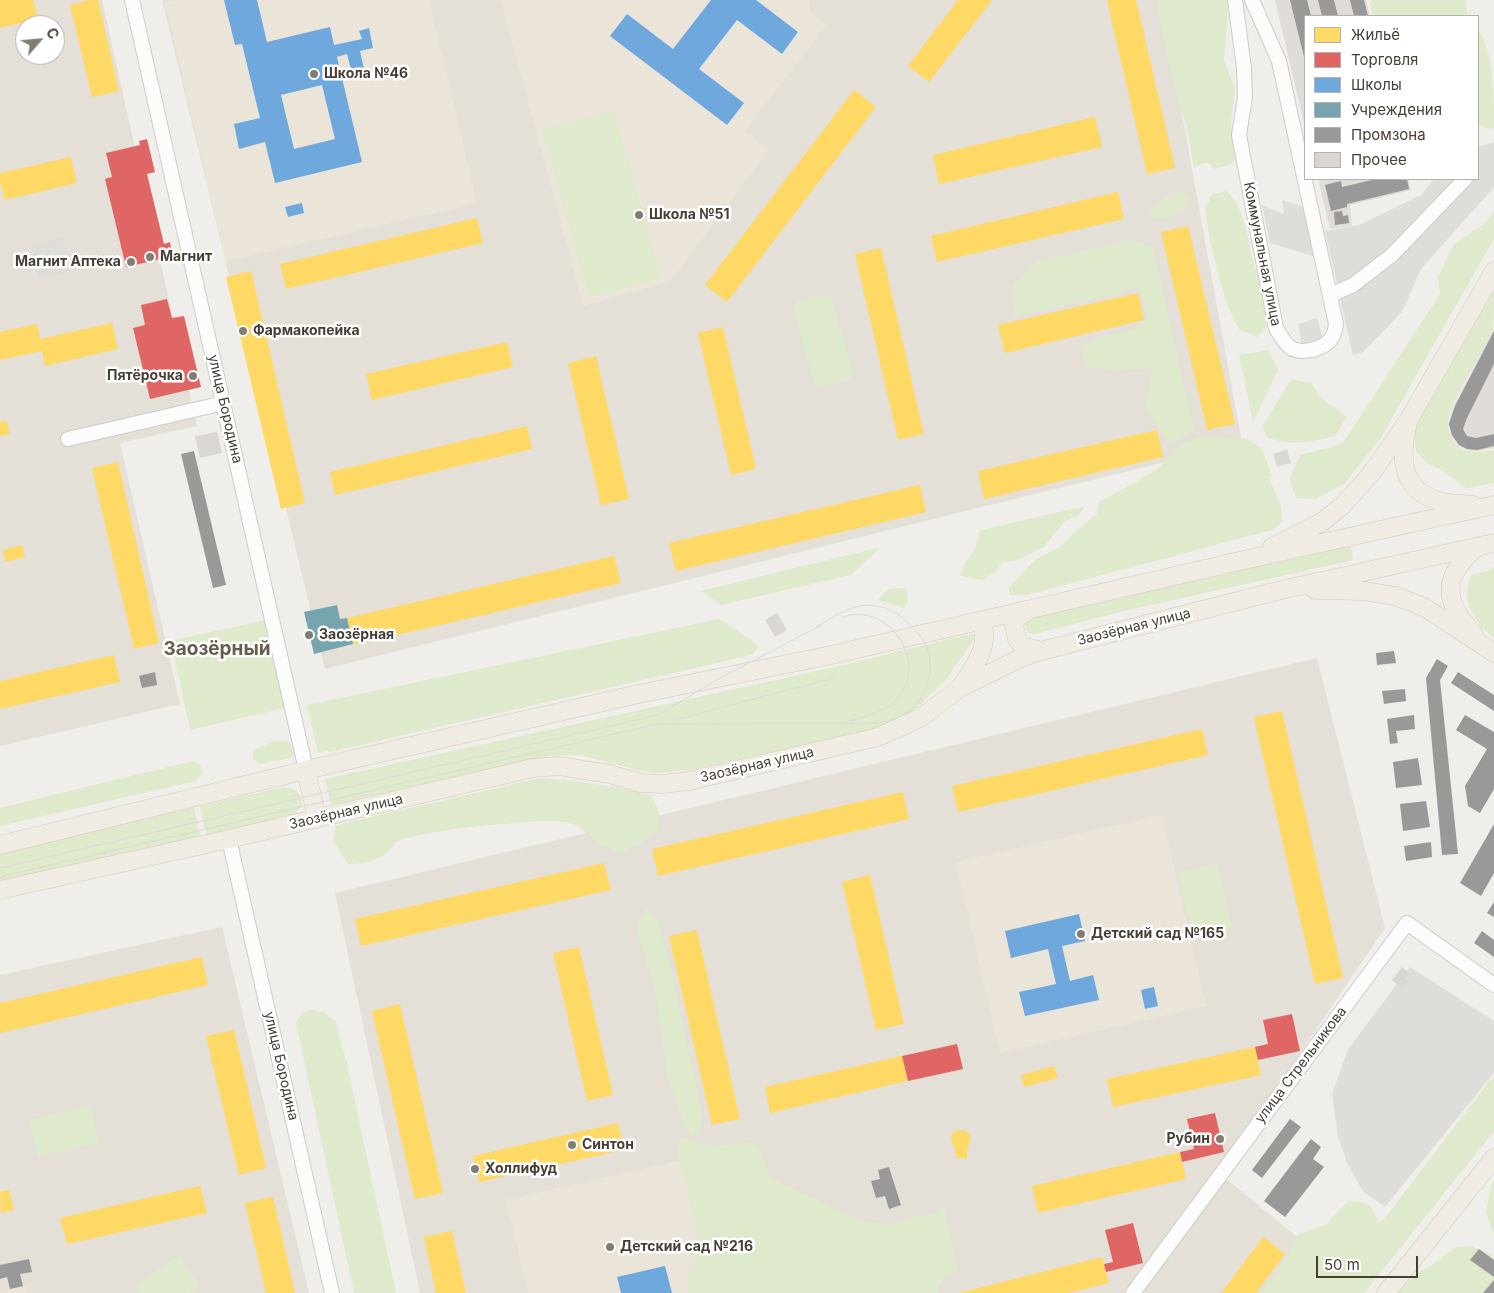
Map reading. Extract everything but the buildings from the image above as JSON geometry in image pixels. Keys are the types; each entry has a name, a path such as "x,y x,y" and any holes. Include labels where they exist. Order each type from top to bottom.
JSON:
{"main road":[{"path":"1244,560 1322,522 1343,505 1371,474 1408,421 1494,272"},
{"path":"1408,421 1403,446 1403,463 1409,480 1421,493 1439,501 1491,506"},
{"path":"0,845 306,770 634,695 831,655 1244,560 1491,506"},
{"path":"1487,544 1464,557 1456,568 1451,589 1456,611 1488,649"},
{"name":"Заозёрная улица","path":"0,890 317,819 533,768 559,766 609,774 641,783 664,784 689,781 878,737 920,718 960,688 1020,658 1040,651 1277,591 1487,544"},
{"path":"1277,591 1330,589 1364,591 1395,596 1424,607 1488,649"},
{"path":"1028,610 1016,619 1014,625 1017,640 1022,646 1040,651"},
{"path":"960,688 981,652 985,633 981,621"},
{"name":"улица Бородина","path":"306,770 317,819"},
{"path":"1386,1293 1494,1158"}],"street":[{"name":"улица Бородина","path":"132,0 306,770"},
{"name":"Коммунальная улица","path":"1236,0 1244,68 1245,97 1239,135 1276,328 1283,340 1296,350 1308,350 1323,346 1334,336 1336,324 1305,180"},
{"name":"Коммунальная улица","path":"1252,0 1279,61 1304,176"},
{"path":"1330,295 1353,284 1392,255 1464,180"},
{"path":"68,439 224,403"},
{"name":"улица Бородина","path":"229,839 332,1293"},
{"name":"улица Стрельникова","path":"1133,1293 1407,923 1494,985"}],"shaded area":[{"path":"0,0 102,0 197,426 120,443 180,704 0,746"},
{"path":"162,0 1161,0 1242,443 325,669"},
{"name":"Школа №46","path":"175,0 429,0 477,203 226,261 165,2"},
{"name":"Школа №51","path":"501,0 808,0 811,14 826,25 745,131 769,150 670,281 583,306"},
{"path":"1275,0 1366,0 1370,15 1304,15 1304,123"},
{"path":"1494,142 1494,187 1421,269 1402,312 1363,352 1353,355 1325,231 1359,225 1421,195 1433,180 1479,180 1479,147"},
{"path":"1318,180 1408,180 1411,190 1350,205 1352,226 1330,229"},
{"path":"1282,200 1306,208 1316,257 1270,243 1262,205 1284,214"},
{"path":"62,238 70,271 38,278 31,245"},
{"path":"1317,318 1323,339 1301,344 1299,324"},
{"path":"1494,329 1494,448 1477,451 1467,450 1458,445 1451,436 1448,424 1454,405"},
{"path":"1317,658 1385,928 1219,1173 1306,1244 1268,1293 420,1293 335,893"},
{"name":"Детский сад №165","path":"1162,815 1206,1006 1000,1053 956,862"},
{"path":"222,927 309,1293 0,1293 0,975"},
{"path":"1410,967 1494,1021 1494,1073 1385,1207 1363,1191 1348,1165 1338,1136 1332,1094 1348,1049"},
{"name":"Детский сад №216","path":"684,1160 714,1293 528,1293 506,1200"},
{"path":"26,1286 28,1293 0,1293 0,1292"}],"green space":[{"path":"1157,0 1229,0 1224,60 1235,90 1231,120 1235,161 1229,165 1215,169 1209,163 1200,164 1194,168 1186,123 1178,103 1161,27"},
{"path":"1372,0 1465,0 1468,15 1372,15 1370,3"},
{"path":"1479,32 1487,49 1492,76 1494,128 1490,129 1479,125"},
{"path":"614,110 661,278 589,298 542,130"},
{"path":"1183,191 1189,197 1188,207 1172,216 1154,219 1150,212 1160,201"},
{"path":"1227,191 1237,203 1246,227 1251,254 1262,293 1267,327 1257,337 1239,329 1227,305 1211,247 1205,209 1212,194"},
{"path":"1494,211 1494,239 1380,439 1344,484 1315,499 1296,498 1290,478 1300,455 1343,443 1440,294 1438,277 1454,244 1486,222"},
{"path":"1132,240 1153,247 1194,430 1170,445 1145,407 1152,368 1112,371 1083,364 1083,346 1098,338 1132,330 1147,319 1140,287 1101,298 1015,316 1012,300 1013,286 1035,262"},
{"path":"1494,290 1493,328 1449,415 1449,432 1459,447 1473,452 1494,450 1494,483 1466,488 1443,471 1427,463 1416,451 1414,435 1417,424"},
{"path":"825,294 830,296 833,301 852,370 852,377 849,380 820,388 813,381 793,306 797,302"},
{"path":"1268,350 1278,370 1253,422 1239,355"},
{"path":"1291,379 1311,383 1323,400 1347,417 1335,436 1302,442 1286,442 1268,438 1262,427"},
{"path":"1200,436 1248,439 1262,449 1272,476 1269,478 1281,506 1282,522 1272,530 1027,595 1009,595 1009,587 1036,559 1059,548 1098,513 1099,502 1155,471 1177,448"},
{"path":"1086,506 1077,516 1065,521 1044,547 1015,561 1003,562 994,573 983,580 961,576 964,566 975,549 980,530"},
{"path":"1351,545 1353,560 1129,610 1035,634 1028,633 1024,623 1028,619"},
{"path":"881,547 851,575 721,605 701,591"},
{"path":"1494,567 1494,638 1475,618 1468,602 1467,594 1471,575 1488,571"},
{"path":"888,589 907,589 908,599 904,608 878,600"},
{"path":"719,619 755,643 758,647 752,655 330,752 318,753 307,705"},
{"path":"265,620 285,708 190,730 171,641"},
{"path":"973,633 975,638 945,681 909,714 877,728 697,769 657,773 637,770 579,755 552,756 331,805 325,779 844,665"},
{"path":"273,741 288,741 296,750 296,753 291,758 260,764 253,759 253,751"},
{"path":"193,761 201,765 202,773 196,781 0,826 0,808"},
{"path":"540,778 596,784 651,795 657,807 659,826 655,833 641,844 620,853 599,843 575,824 559,821 512,823 456,829 410,837 398,841 380,857 358,864 348,864 333,841 336,825"},
{"path":"284,787 294,789 301,796 302,806 295,814 207,835 200,806"},
{"path":"194,807 200,836 0,883 0,852"},
{"path":"1218,864 1232,928 1192,937 1178,872"},
{"path":"647,909 658,920 669,960 703,1117 699,1134 691,1136 681,1117 667,1076 655,988 637,932 638,921"},
{"path":"311,1009 325,1013 336,1022 347,1064 396,1293 354,1293 296,1023 302,1013"},
{"path":"1494,1078 1494,1131 1364,1293 1261,1293 1289,1255 1293,1240 1299,1234 1328,1224 1332,1217 1349,1201 1362,1202 1369,1205 1379,1223 1385,1218 1491,1079"},
{"path":"91,1106 99,1143 38,1157 29,1120"},
{"path":"680,1138 714,1146 754,1142 761,1150 770,1178 863,1221 888,1224 932,1214 944,1207 958,1270 944,1277 936,1293 688,1293 688,1270 696,1268 691,1250 697,1235 686,1183 679,1167"},
{"path":"1494,1180 1494,1236 1486,1212"},
{"path":"1472,1246 1490,1254 1494,1258 1494,1286 1490,1293 1397,1293 1416,1274 1456,1247"},
{"path":"179,1256 200,1286 189,1293 141,1293 135,1286"}],"tram line":[{"path":"0,877 657,724 875,723 899,717 914,707 925,690 930,671 930,660 928,650 920,635 897,613 879,606 859,606 846,610 816,627"},
{"path":"843,617 859,614 874,617 887,625 898,636 906,650 909,665 908,681 900,695 891,705 875,713 850,721"},
{"path":"0,868 658,715 720,678 822,625"},
{"path":"674,720 834,678"}],"place":[{"name":"Школа №46","path":"314,74"},
{"name":"Школа №51","path":"639,215"},
{"name":"Магнит","path":"150,257"},
{"name":"Магнит Аптека","path":"131,262"},
{"name":"Фармакопейка","path":"243,331"},
{"name":"Пятёрочка","path":"193,376"},
{"name":"Заозёрная","path":"309,635"},
{"name":"Детский сад №165","path":"1081,934"},
{"name":"Рубин","path":"1220,1139"},
{"name":"Синтон","path":"572,1145"},
{"name":"Холлифуд","path":"475,1169"},
{"name":"Детский сад №216","path":"610,1247"}],"district":[{"name":"Заозёрный","path":"217,649"}]}
